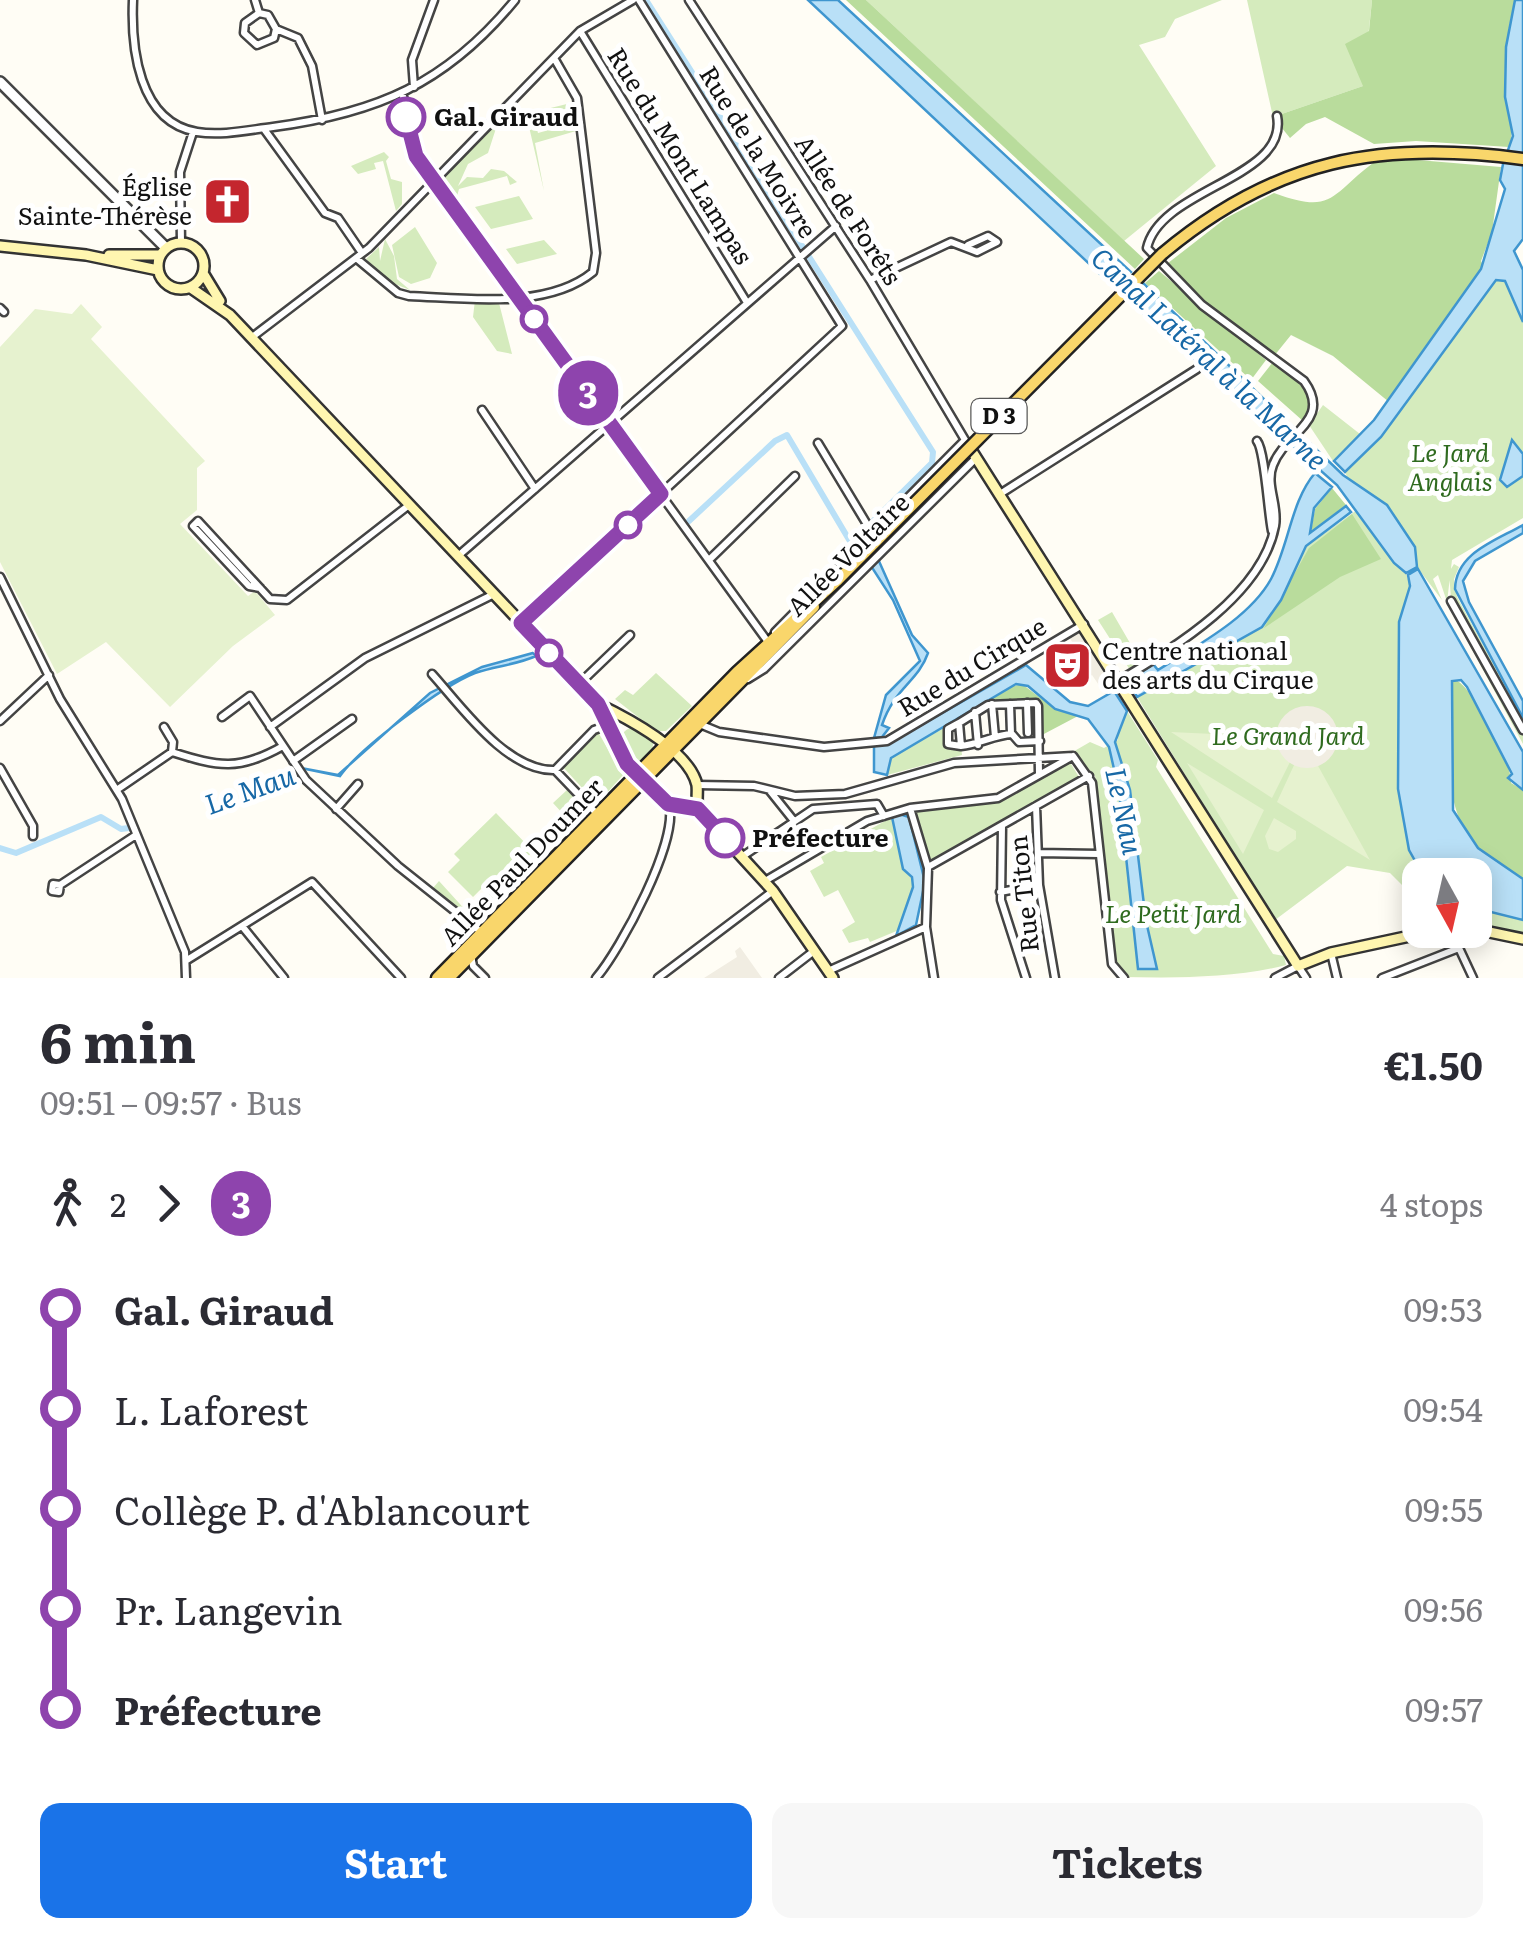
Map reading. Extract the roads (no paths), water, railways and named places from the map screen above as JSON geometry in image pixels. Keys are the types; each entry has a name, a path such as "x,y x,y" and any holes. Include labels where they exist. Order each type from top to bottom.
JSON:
{"main road":[{"name":"D 3","path":"838,580 1162,254 1235,200 1322,164 1404,150 1523,159"},
{"path":"86,255 163,252 181,243 201,253 207,286 230,316 598,704 615,747 640,778 672,805 698,809 742,856 773,890 831,974"},
{"path":"0,246 86,255 158,270 171,287 191,288 230,316"},
{"path":"158,270 163,252"},
{"path":"191,288 204,274"},
{"path":"966,443 1298,966 1331,953 1402,938"},
{"name":"Allée Voltaire","path":"669,750 768,643 838,580"},
{"name":"Allée Voltaire","path":"669,750 702,725 748,679 838,580"},
{"path":"598,704 642,725 669,750 697,788 698,809"},
{"path":"608,725 620,715"},
{"name":"D 3","path":"640,778 669,750"},
{"name":"Allée Paul Doumer","path":"437,978 598,815 640,778"},
{"name":"Allée Paul Doumer","path":"471,956 640,778"},
{"path":"672,805 690,800 697,788"},
{"path":"1492,933 1523,940"},
{"name":"D 3","path":"448,978 471,956"}],"street":[{"path":"133,0 142,85 169,119 193,132 322,120 403,96 481,36 515,0"},
{"path":"256,0 260,13 274,21 276,29 266,44 249,41 245,23 260,13"},
{"path":"414,87 412,60 434,0"},
{"path":"252,338 359,256 580,32 636,0"},
{"name":"Rue de la Moivre","path":"636,0 842,326 661,494"},
{"name":"Allée de Forêts","path":"688,0 870,280 966,443"},
{"path":"276,29 298,38 322,120"},
{"name":"Rue du Mont Lampas","path":"580,32 746,301"},
{"path":"263,128 325,213 338,218 359,256 398,293 518,298 580,284 593,272 596,253 578,98 554,58"},
{"path":"0,82 163,252"},
{"path":"403,96 410,142 432,180 768,643"},
{"path":"1120,680 1222,610 1256,567 1272,534 1276,510 1270,471 1314,410 1314,394 1304,381 1202,306 1147,248 1150,236 1162,223 1206,190 1266,155 1278,136 1277,116"},
{"path":"181,243 180,172 193,132"},
{"path":"458,556 836,226"},
{"path":"870,280 951,242 968,245"},
{"path":"1000,494 1197,369"},
{"path":"482,410 535,489"},
{"path":"1257,441 1265,452 1263,490 1272,534"},
{"path":"818,442 868,527"},
{"name":"Allée Voltaire","path":"768,643 868,527 966,443"},
{"name":"Allée Voltaire","path":"748,679 764,669 976,458"},
{"path":"709,560 796,476"},
{"path":"521,623 661,494"},
{"path":"260,588 248,586 193,526 198,520 256,583 270,599 286,600 410,505"},
{"path":"0,577 49,675 117,789 187,960 186,978"},
{"path":"270,727 365,658 494,594"},
{"path":"1451,601 1523,730"},
{"name":"Rue du Cirque","path":"702,725 718,732 824,748 883,741 1084,624"},
{"path":"579,684 630,635"},
{"path":"432,674 496,744 540,769 555,770 598,815"},
{"path":"0,721 49,675"},
{"path":"222,716 250,696 298,768 336,809 482,933"},
{"path":"1027,703 1029,733"},
{"path":"1039,728 961,746 948,744 946,736 948,728 992,704 1038,706 1042,756 1047,770"},
{"path":"992,704 995,737"},
{"path":"1010,704 1012,734 1020,742 1040,741"},
{"path":"976,712 978,744"},
{"path":"298,768 352,719"},
{"path":"959,723 961,746"},
{"path":"555,770 594,730 608,725"},
{"path":"117,789 172,752 174,742 164,727"},
{"path":"1029,733 1040,741"},
{"path":"172,752 216,766 254,762 283,746"},
{"path":"1038,776 1042,756"},
{"path":"697,788 732,784 796,796 844,794 954,763 1073,756"},
{"path":"765,882 867,821 910,808 998,798 1073,756"},
{"path":"1073,756 1088,776 1112,964 1124,978"},
{"path":"0,768 33,826 33,836"},
{"path":"928,867 1088,776"},
{"path":"336,809 358,784"},
{"path":"770,790 794,821"},
{"path":"742,856 813,809 877,804 884,816"},
{"path":"596,978 625,938 671,828 672,805"},
{"name":"Rue Titon","path":"1036,806 1039,885 1055,978"},
{"path":"910,808 928,867 926,927 934,978"},
{"path":"1002,825 1000,892 1026,978"},
{"path":"60,885 134,829"},
{"path":"1038,852 1099,854"},
{"path":"187,960 312,882 401,978"},
{"path":"1000,892 1039,885"},
{"path":"658,978 773,890"},
{"path":"242,926 284,978"},
{"path":"831,974 926,927"},
{"path":"1382,978 1459,948 1473,978"},
{"path":"780,978 814,950"},
{"path":"1331,953 1338,978"},
{"path":"471,956 473,966 485,978"},
{"path":"1274,978 1298,966 1306,978"}],"water":[{"path":"808,0 838,0 1131,272 1115,288"},
{"path":"1515,0 1523,0 1523,239 1514,251 1523,270 1523,322 1505,281 1496,280 1381,437 1345,472 1334,461 1374,420 1481,269 1505,189 1500,180 1513,136 1505,97 1506,47"},
{"name":"Canal Latéral à la Marne","path":"1143,283 1343,475 1387,505 1415,547 1417,567 1406,573 1394,563 1337,485 1127,299"},
{"path":"1512,440 1523,454 1523,476 1507,487 1500,480"},
{"path":"1315,473 1332,487 1314,508 1310,533 1346,506 1351,512 1306,546 1281,600 1262,627 1137,697 1129,681 1153,664 1158,670 1204,642 1261,593 1277,566 1301,497"},
{"path":"1523,525 1523,533 1475,561 1463,581 1469,602 1523,701 1523,718 1455,589 1462,566 1470,557"},
{"path":"878,559 912,635 928,653 887,712 882,725 889,728 882,737 874,738 886,695 920,661 893,600 871,566"},
{"path":"1418,569 1523,752 1523,790 1508,778 1512,774 1467,687 1461,680 1452,681 1453,810 1478,848 1523,879 1523,920 1492,912 1492,858 1413,858 1409,850 1398,789 1399,622 1410,586 1408,575"},
{"path":"533,653 536,656 461,680 388,730 430,693 482,667"},
{"name":"Le Nau","path":"1026,665 1070,702 1088,706 1114,691 1127,711 1115,742 1130,790 1146,921 1157,969 1138,969 1119,791 1109,747 1088,719 1055,709 1028,686 1016,684 891,758 887,775 874,772 874,746 900,737"},
{"path":"892,817 909,817 925,882 916,925 896,936 913,887 912,877 903,869"}],"waterway":[{"path":"646,0 933,452 932,463 856,538"},
{"name":"Le Mau","path":"689,521 775,441 787,435 851,543 856,538 859,541"},
{"name":"Le Mau","path":"0,848 16,853 101,817 121,829 136,827"}],"place":[{"name":"Gal. Giraud","path":"406,117"},
{"name":"Église Sainte-Thérèse","path":"227,201"},
{"name":"Centre national des arts du Cirque","path":"1067,665"},
{"name":"Préfecture","path":"725,838"}],"park label":[{"name":"Le Jard Anglais","path":"1450,468"},
{"name":"Le Grand Jard","path":"1288,736"},
{"name":"Le Petit Jard","path":"1173,914"}]}
